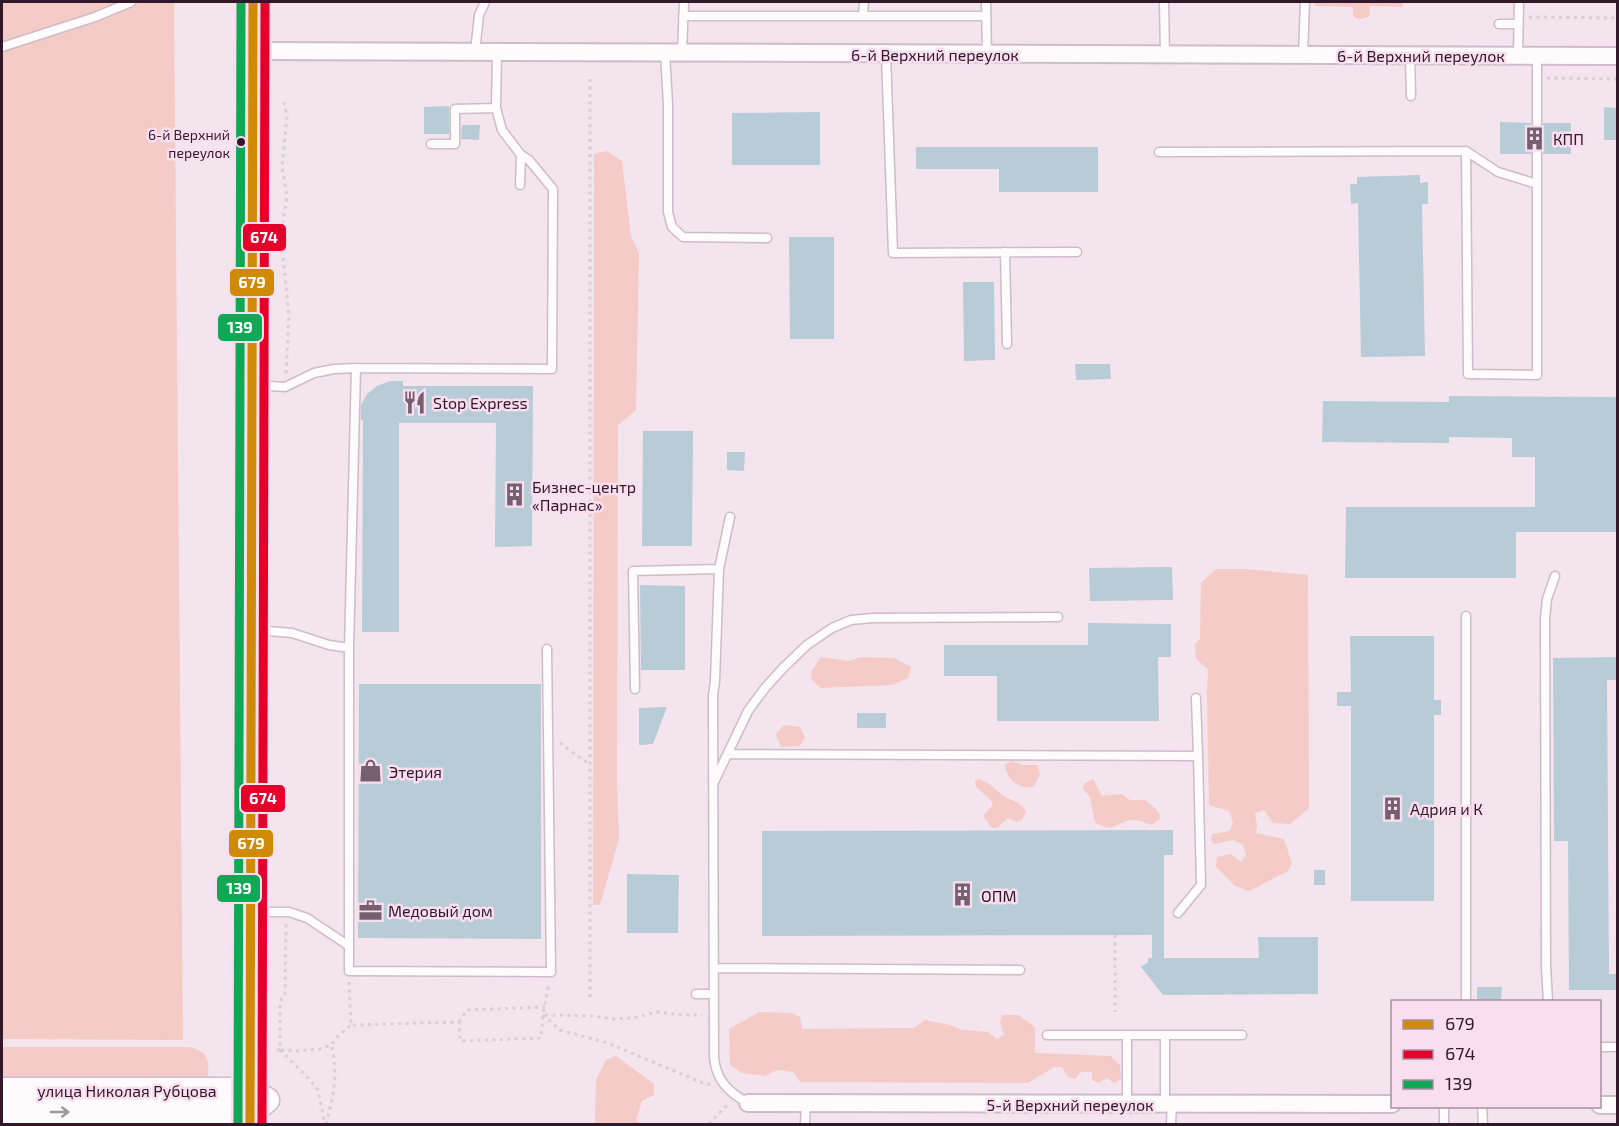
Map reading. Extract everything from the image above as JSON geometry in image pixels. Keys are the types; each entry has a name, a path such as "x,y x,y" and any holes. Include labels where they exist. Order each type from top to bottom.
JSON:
{"main road":[{"path":"253,2 261,51 277,387 268,631 279,912 257,1110"},
{"path":"257,1110 261,51 269,2"}],"street":[{"name":"6-й Верхний переулок","path":"261,51 1617,56"},
{"name":"улица Николая Рубцова","path":"2,1090 257,1110"},
{"name":"5-й Верхний переулок","path":"741,1100 806,1103 1391,1104"},
{"path":"1601,1105 1617,1105"},
{"name":"улица Николая Рубцова","path":"2,1111 257,1110"}],"lane":[{"path":"2,47 95,17 131,2"},
{"path":"475,52 479,15 485,2"},
{"path":"684,2 684,16 674,53 668,104 668,212 672,227 682,237 767,238"},
{"path":"863,15 864,2"},
{"path":"986,2 987,54"},
{"path":"1164,2 1165,54"},
{"path":"1304,55 1305,2"},
{"path":"1518,55 1519,2"},
{"path":"684,16 986,16"},
{"path":"1499,24 1519,20"},
{"path":"1304,24 1315,24"},
{"path":"277,387 314,373 334,369 552,369 553,189 529,160 520,155 502,130 496,108 497,52"},
{"path":"886,54 893,253 1077,252"},
{"path":"1410,55 1411,96"},
{"path":"1537,56 1537,123"},
{"path":"431,144 454,144 455,109 496,108"},
{"path":"1159,152 1466,151 1497,172 1537,184"},
{"path":"1466,151 1468,374 1537,375 1537,154"},
{"path":"520,155 520,185"},
{"path":"1005,252 1007,344"},
{"path":"356,368 349,648 349,971 551,972 547,649"},
{"path":"730,517 719,569 716,681 713,696 714,1016 715,1068 719,1079 727,1089 741,1100"},
{"path":"635,689 633,571 719,569"},
{"path":"1548,1000 1545,618 1547,599 1556,576"},
{"path":"1466,616 1466,1000"},
{"path":"713,785 748,711 765,688 807,645 832,628 851,620 873,618 1058,617"},
{"path":"268,631 292,633 329,645 349,648"},
{"path":"1178,913 1201,885 1196,698"},
{"path":"729,754 1198,756"},
{"path":"279,912 307,918 349,946"},
{"path":"714,968 1020,970"},
{"path":"696,994 714,994"},
{"path":"1047,1035 1242,1035"},
{"path":"1127,1035 1127,1104"},
{"path":"1165,1035 1171,1125"},
{"path":"1601,1047 1617,1047"},
{"path":"805,1125 806,1103"},
{"path":"1444,1108 1444,1125"},
{"path":"1482,1108 1483,1125"}],"path":[{"path":"1519,20 1617,18"},
{"path":"590,77 590,997"},
{"path":"1537,78 1617,79"},
{"path":"277,387 289,316 281,234 287,197 282,167 287,117 284,102"},
{"path":"548,741 558,740 590,765"},
{"path":"279,912 285,923 285,995 280,1000 279,1050 318,1090 326,1125"},
{"path":"1115,935 1115,1012"},
{"path":"349,971 351,1025"},
{"path":"545,1006 467,1010 459,1022 460,1041 542,1038 543,1015 545,1006 551,972"},
{"path":"543,1015 595,1016 611,1019 632,1018 657,1012 684,1016 714,1016"},
{"path":"543,1015 560,1030 608,1043 700,1082 727,1089"},
{"path":"279,1050 320,1049 331,1045 337,1036 351,1025 459,1022"},
{"path":"326,1125 334,1087 334,1055 331,1045"},
{"path":"709,1125 741,1100"}],"shaded area":[{"path":"2,2 174,2 183,1040 2,1039"},
{"path":"1315,2 1403,2 1403,7 1370,6 1369,16 1359,19 1353,16 1353,7 1315,6"},
{"path":"607,151 622,161 631,236 639,253 636,410 618,425 617,781 619,839 600,905 593,905 594,154"},
{"path":"1216,569 1245,569 1308,575 1309,808 1290,824 1273,823 1264,810 1255,813 1256,833 1284,839 1292,863 1288,871 1249,891 1235,886 1216,867 1217,857 1231,854 1241,862 1246,855 1243,845 1233,840 1214,844 1211,840 1212,834 1230,831 1233,822 1229,811 1209,805 1208,669 1196,659 1195,644 1200,639 1201,583"},
{"path":"821,657 848,661 861,657 894,658 911,667 908,678 892,685 821,688 811,679 812,670"},
{"path":"784,725 800,727 805,737 800,746 781,747 776,734"},
{"path":"1012,761 1023,765 1038,765 1040,775 1033,787 1022,787 1010,778 1005,764"},
{"path":"979,779 1023,808 1026,811 1022,820 1017,822 1008,818 997,828 992,828 983,816 993,805 990,799 976,787 975,780"},
{"path":"1093,779 1102,796 1122,794 1130,800 1145,800 1157,810 1161,818 1152,825 1132,820 1111,827 1101,826 1095,822 1090,797 1083,789 1084,784"},
{"path":"760,1012 791,1013 800,1017 802,1029 914,1028 925,1020 962,1030 988,1032 997,1039 1004,1035 1000,1022 1002,1015 1018,1015 1035,1027 1035,1053 1111,1056 1120,1065 1121,1079 1114,1083 1107,1078 1099,1083 1092,1080 1092,1072 1081,1072 1075,1079 1068,1077 1062,1067 1054,1067 1028,1083 800,1082 793,1072 777,1070 765,1076 742,1073 730,1065 729,1029"},
{"path":"2,1047 190,1047 201,1052 206,1058 208,1078 2,1078"},
{"path":"616,1056 654,1084 654,1095 642,1101 636,1120 642,1124 595,1124 596,1080 606,1060"}],"building":[{"path":"449,106 449,134 424,134 424,107"},
{"path":"1604,107 1617,108 1617,140 1604,140"},
{"path":"820,112 820,165 732,165 732,113"},
{"name":"КПП","path":"1500,122 1531,123 1536,129 1541,128 1543,123 1571,123 1571,154 1543,154 1538,148 1533,149 1531,154 1500,154"},
{"path":"462,125 480,125 479,140 461,139"},
{"path":"916,147 1098,147 1098,192 999,192 999,169 916,169"},
{"path":"1420,175 1420,183 1428,182 1428,204 1422,204 1425,356 1361,357 1358,203 1351,204 1350,184 1357,184 1357,177"},
{"path":"789,237 834,237 834,339 790,339"},
{"path":"963,282 994,282 995,360 964,361"},
{"path":"1075,364 1110,364 1111,379 1076,380"},
{"name":"Бизнес-центр «Парнас»","path":"390,381 403,381 403,386 533,386 532,546 495,547 496,423 399,423 399,632 362,632 363,420 361,420 361,405 367,394 377,386"},
{"path":"1449,396 1617,397 1617,532 1516,532 1516,578 1345,578 1346,507 1535,507 1535,457 1512,457 1512,438 1449,437 1449,443 1322,442 1323,401 1449,402"},
{"path":"643,431 693,431 692,546 642,546"},
{"path":"727,452 745,452 744,471 727,470"},
{"path":"1172,567 1173,600 1090,601 1089,568"},
{"path":"640,585 685,586 685,670 641,670"},
{"path":"1088,623 1171,624 1171,657 1158,657 1159,721 997,721 997,676 944,676 944,645 1088,645"},
{"name":"Адрия и К","path":"1350,636 1434,636 1434,700 1441,700 1441,715 1434,715 1434,901 1351,901 1351,706 1337,706 1337,692 1351,692"},
{"path":"1617,657 1617,680 1607,680 1609,974 1617,974 1617,990 1569,990 1568,841 1554,841 1553,658"},
{"path":"359,684 541,684 541,939 358,938"},
{"path":"667,707 653,744 639,745 639,708"},
{"path":"857,713 886,713 886,728 857,728"},
{"name":"ОПМ","path":"1173,830 1173,855 1164,855 1164,958 1259,958 1258,937 1318,937 1318,994 1163,995 1141,967 1148,962 1148,958 1152,958 1152,935 762,936 762,831"},
{"path":"1314,870 1325,870 1325,885 1314,885"},
{"path":"627,874 679,875 678,933 627,933"},
{"path":"1477,987 1502,987 1501,1000 1477,1000"}],"transit line":[{"name":"139","path":"238,1124 241,2"},
{"name":"679","path":"250,1124 253,2"},
{"name":"674","path":"262,1124 265,2"}],"place":[{"name":"КПП","path":"1535,138"},
{"name":"6-й Верхний переулок","path":"241,142"},
{"name":"Stop Express","path":"415,402"},
{"name":"Бизнес-центр «Парнас»","path":"514,495"},
{"name":"Этерия","path":"371,771"},
{"name":"Адрия и К","path":"1392,808"},
{"name":"ОПМ","path":"963,895"},
{"name":"Медовый дом","path":"370,910"}]}
